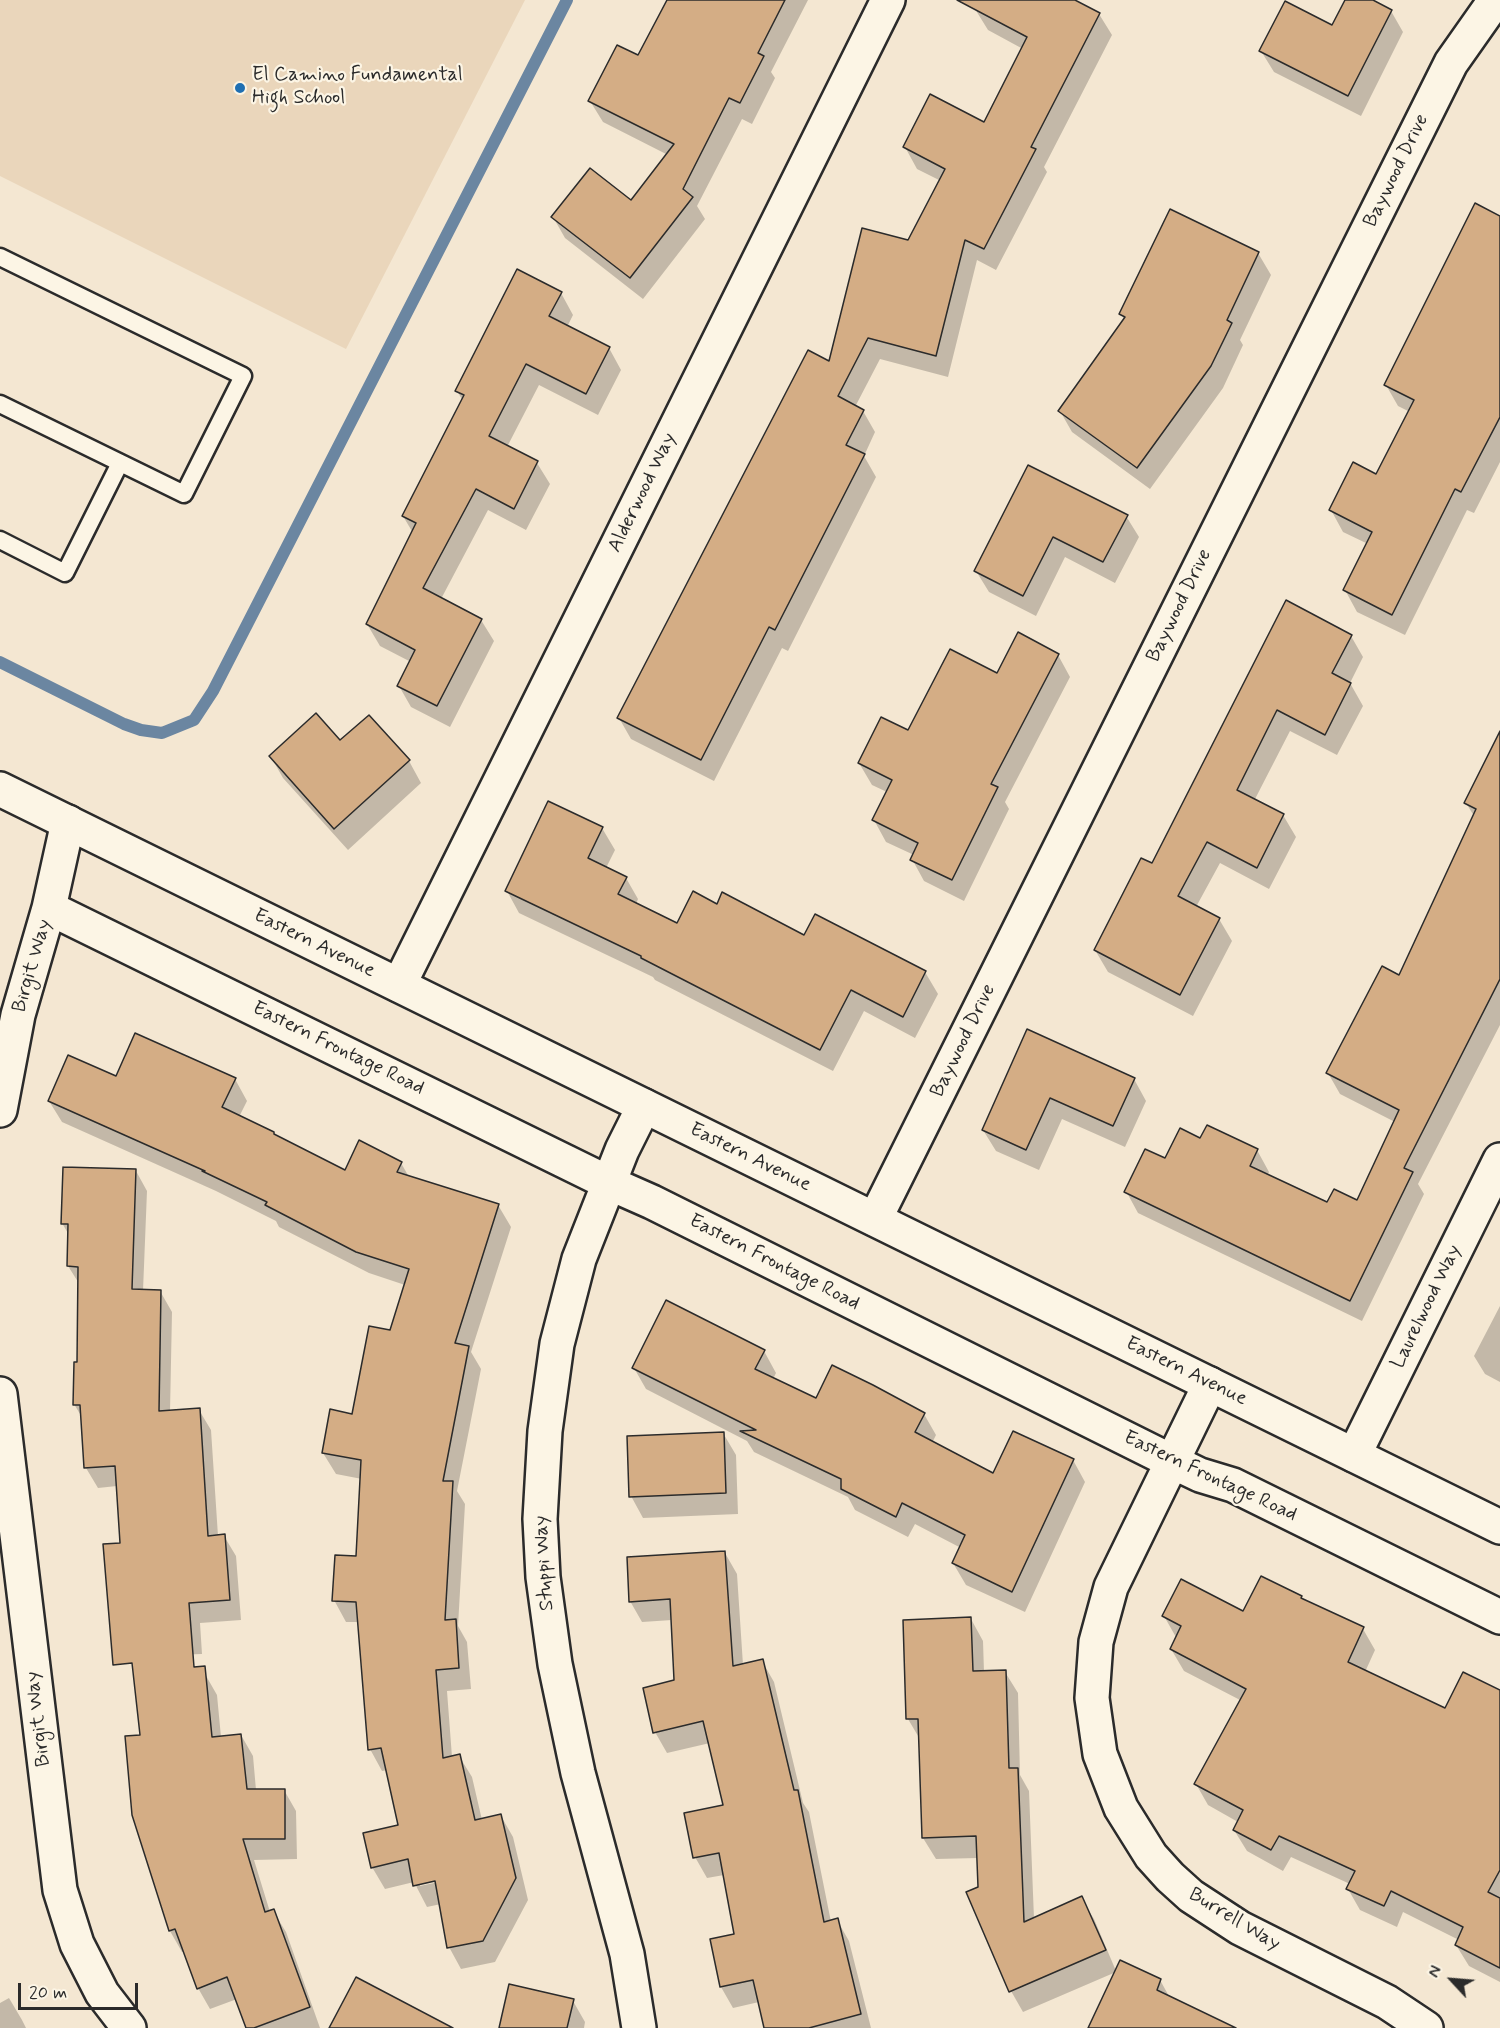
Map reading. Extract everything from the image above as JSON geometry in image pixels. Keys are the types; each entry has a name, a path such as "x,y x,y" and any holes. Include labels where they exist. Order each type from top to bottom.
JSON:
{"street":[{"name":"Alderwood Way","path":"399,986 888,0"},
{"name":"Baywood Drive","path":"875,1219 1451,63 1489,9 1498,0"},
{"name":"Eastern Avenue","path":"0,789 1500,1527"},
{"name":"Birgit Way","path":"0,1110 18,1015 49,908 68,822"},
{"name":"Eastern Frontage Road","path":"49,908 609,1183 663,1207 1173,1462 1200,1475 1233,1485 1500,1617"},
{"name":"Stuppi Way","path":"639,2028 627,1954 578,1773 555,1664 543,1577 540,1519 545,1431 557,1344 579,1259 622,1150 644,1106"},
{"name":"Laurelwood Way","path":"1354,1455 1500,1160"},
{"name":"Burrell Way","path":"1210,1384 1110,1587 1096,1642 1092,1698 1100,1755 1121,1808 1151,1856 1191,1896 1240,1928 1387,2002 1426,2028"},
{"name":"Birgit Way","path":"0,1394 60,1890 76,1944 102,1993 129,2028"}],"lane":[{"path":"0,257 243,376 184,494 0,404"},
{"path":"0,540 65,573 120,463"}],"shaded area":[{"name":"El Camino Fundamental High School","path":"0,0 525,0 346,349 0,176"}],"building":[{"path":"667,0 785,0 758,53 764,56 740,103 729,98 683,189 693,197 630,278 551,217 590,168 631,200 674,144 588,101 617,45 638,55"},
{"path":"957,0 1075,0 1100,13 1031,147 1036,149 984,249 965,240 936,356 868,338 838,396 864,410 846,445 865,454 775,630 769,627 701,760 617,718 808,350 829,361 862,228 908,240 945,169 903,147 930,94 984,122 1027,37"},
{"path":"1345,0 1373,0 1392,10 1348,96 1259,51 1285,1 1332,25"},
{"path":"1475,203 1500,216 1500,417 1461,492 1455,489 1392,615 1343,590 1372,532 1329,510 1353,462 1376,474 1414,400 1384,385"},
{"path":"1170,209 1259,252 1227,320 1232,323 1211,366 1137,468 1058,411 1125,317 1119,314"},
{"path":"517,269 562,292 549,316 610,347 586,394 526,364 489,436 538,461 514,509 476,489 423,588 482,619 437,706 397,686 415,650 366,624 416,523 402,516 464,395 455,391"},
{"path":"1028,465 1128,515 1103,562 1053,537 1023,596 974,571"},
{"path":"1286,600 1352,635 1332,673 1351,683 1325,735 1277,710 1237,790 1284,814 1257,868 1207,842 1178,896 1220,918 1180,995 1094,950 1141,858 1152,863"},
{"path":"1018,632 1059,654 991,784 998,787 952,880 910,860 918,843 872,820 892,780 858,763 881,717 908,730 950,649 997,673"},
{"path":"316,713 340,740 369,715 410,760 334,829 269,756"},
{"path":"1500,731 1500,979 1404,1168 1413,1172 1350,1301 1124,1192 1145,1149 1165,1158 1180,1128 1200,1138 1207,1125 1258,1149 1250,1166 1327,1202 1334,1189 1357,1200 1399,1110 1326,1073 1382,966 1399,975 1476,809 1464,803"},
{"path":"548,801 603,827 588,858 627,877 618,894 677,923 693,891 717,904 722,892 804,935 815,914 926,971 903,1017 851,990 820,1050 641,956 505,891"},
{"path":"1027,1029 1135,1078 1113,1126 1050,1098 1026,1150 982,1130"},
{"path":"135,1033 236,1078 222,1107 345,1170 359,1140 402,1162 397,1172 499,1204 455,1343 469,1346 443,1481 453,1481 445,1620 456,1619 459,1668 436,1670 443,1758 460,1754 475,1820 501,1814 516,1878 483,1941 447,1948 435,1881 413,1886 408,1859 371,1868 363,1833 398,1825 381,1748 368,1750 356,1602 332,1601 335,1555 356,1556 361,1460 322,1453 330,1409 352,1414 369,1326 390,1330 409,1269 356,1252 265,1205 267,1202 202,1171 205,1171 48,1101 68,1055 116,1076"},
{"path":"63,1167 136,1169 132,1289 161,1290 159,1411 200,1408 208,1536 225,1534 230,1600 189,1603 194,1667 205,1666 212,1737 241,1734 247,1789 285,1789 285,1839 243,1839 265,1912 274,1909 310,2007 254,2028 246,2028 227,1977 197,1989 175,1929 169,1931 132,1815 125,1736 140,1735 132,1663 113,1665 103,1544 120,1543 115,1466 84,1468 80,1405 73,1405 74,1362 77,1362 78,1267 67,1266 68,1224 61,1224"},
{"path":"666,1300 765,1350 755,1369 816,1398 832,1365 873,1385 925,1413 915,1432 993,1473 1013,1431 1074,1459 1012,1592 952,1563 965,1535 902,1503 896,1517 841,1489 841,1479 740,1431 756,1430 632,1368"},
{"path":"724,1432 726,1493 629,1497 627,1436"},
{"path":"725,1551 733,1666 763,1659 794,1790 798,1790 824,1922 838,1918 861,2014 809,2028 764,2028 753,1980 720,1987 710,1939 734,1934 719,1853 693,1858 684,1813 723,1805 703,1721 653,1733 643,1688 674,1680 670,1599 629,1602 627,1557"},
{"path":"1261,1576 1302,1596 1301,1598 1364,1627 1348,1662 1445,1708 1463,1672 1500,1690 1500,1870 1488,1892 1500,1898 1500,1968 1455,1945 1463,1927 1391,1891 1384,1906 1346,1889 1355,1871 1279,1836 1271,1850 1233,1830 1243,1810 1194,1784 1246,1689 1170,1649 1181,1626 1162,1616 1181,1579 1243,1611"},
{"path":"971,1617 973,1671 1006,1670 1009,1768 1018,1768 1024,1922 1082,1896 1106,1950 1009,1992 966,1892 978,1887 976,1836 922,1838 918,1719 906,1719 903,1620"},
{"path":"1120,1960 1161,1979 1157,1990 1236,2028 1088,2028"},
{"path":"356,1977 453,2028 329,2028"},
{"path":"509,1984 574,1999 567,2028 499,2028"}],"waterway":[{"path":"0,662 124,724 141,730 162,733 194,720 213,691 567,0"}],"place":[{"name":"El Camino Fundamental High School","path":"240,88"}]}
